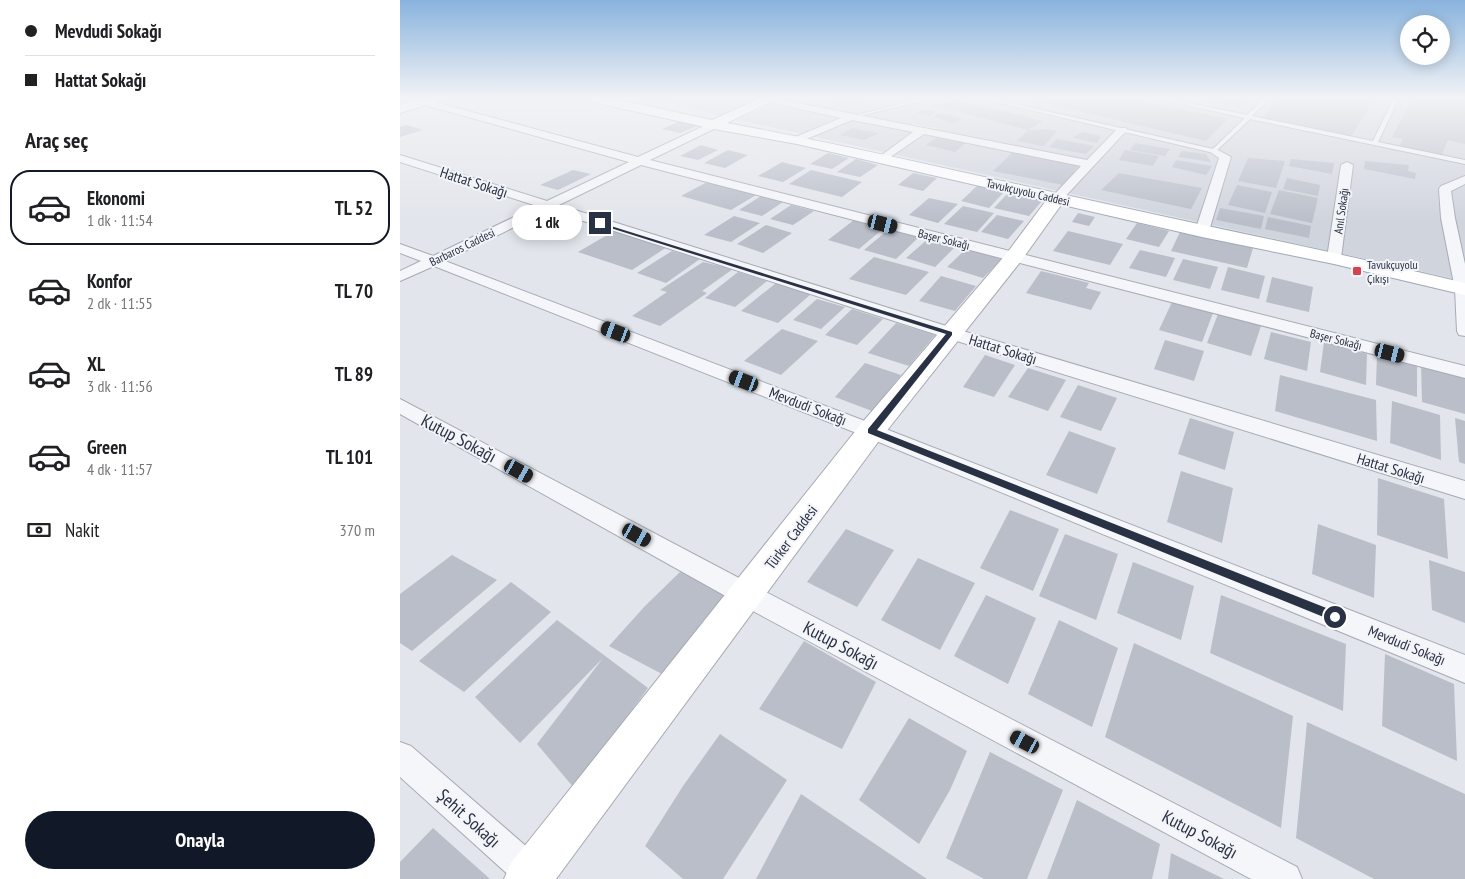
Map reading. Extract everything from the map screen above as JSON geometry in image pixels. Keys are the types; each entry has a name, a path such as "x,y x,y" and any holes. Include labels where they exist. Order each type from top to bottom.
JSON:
{"main road":[{"name":"Tavukçuyolu Caddesi","path":"793,139 1202,231 1334,258 1464,289"},
{"name":"Türker Caddesi","path":"532,877 871,431 1014,257 1058,198"}],"street":[{"name":"Başer Sokağı","path":"562,139 639,161 1465,372"},
{"name":"Barbaros Caddesi","path":"400,277 684,139"},
{"path":"883,159 911,139"},
{"path":"963,139 1089,164"},
{"path":"1058,198 1113,139"},
{"path":"1202,231 1225,156 1214,151"},
{"name":"Hattat Sokağı","path":"400,158 545,206 950,333 1465,490"},
{"name":"Anıl Sokağı","path":"1334,258 1347,165"},
{"path":"1465,180 1446,189 1448,218 1464,289 1465,331"},
{"name":"Mevdudi Sokağı","path":"400,248 871,431 1465,669"},
{"name":"Kutup Sokağı","path":"400,406 747,595 1285,879"},
{"name":"Şehit Sokağı","path":"400,757 532,877"}],"lane":[{"path":"1162,139 1214,151 1226,139"},
{"path":"1350,139 1465,162"},
{"path":"1374,144 1376,139"}],"shaded area":[{"path":"825,139 1465,139 1465,281"}],"building":[{"path":"934,139 953,139 967,142 955,152 926,145"},
{"path":"1019,139 1050,139 1044,146 1017,141"},
{"path":"1057,139 1094,146 1086,154 1049,147"},
{"path":"1078,139 1099,139 1097,143"},
{"path":"1403,139 1465,139 1465,144 1448,140 1442,155 1399,146"},
{"path":"1135,143 1170,149 1165,156 1130,150"},
{"path":"701,145 718,150 698,160 680,156"},
{"path":"728,150 748,155 725,168 704,163"},
{"path":"1125,150 1159,156 1153,166 1119,160"},
{"path":"1182,151 1206,154 1211,162 1178,157"},
{"path":"1013,152 1080,165 1063,185 993,171"},
{"path":"828,153 849,158 832,169 810,164"},
{"path":"1248,158 1285,161 1276,188 1238,181"},
{"path":"856,159 878,165 860,177 837,172"},
{"path":"1291,159 1334,163 1332,174 1289,166"},
{"path":"1176,160 1212,166 1206,175 1172,167"},
{"path":"1365,161 1409,165 1408,171 1416,173 1415,179 1364,169"},
{"path":"782,162 806,168 783,182 758,176"},
{"path":"573,170 591,174 558,190 540,185"},
{"path":"811,170 862,182 842,197 789,184"},
{"path":"913,173 937,178 923,191 898,185"},
{"path":"1119,173 1202,188 1191,209 1101,190"},
{"path":"1287,178 1320,185 1318,196 1283,189"},
{"path":"707,182 756,195 731,210 681,196"},
{"path":"1237,185 1272,192 1265,213 1228,205"},
{"path":"977,186 1004,192 989,208 961,201"},
{"path":"1279,190 1318,198 1312,223 1270,214"},
{"path":"1007,194 1042,201 1029,216 994,208"},
{"path":"761,196 783,202 762,216 739,210"},
{"path":"929,198 958,204 938,223 909,215"},
{"path":"791,205 814,211 793,225 770,219"},
{"path":"963,206 994,213 977,232 944,224"},
{"path":"1220,208 1264,216 1261,229 1216,220"},
{"path":"1078,213 1095,217 1089,226 1072,222"},
{"path":"997,215 1024,221 1008,239 981,232"},
{"path":"734,216 760,223 731,242 704,235"},
{"path":"1268,217 1311,226 1309,238 1265,229"},
{"path":"854,220 884,228 859,249 828,240"},
{"path":"1137,223 1169,231 1159,247 1126,239"},
{"path":"766,225 792,233 763,253 737,244"},
{"path":"889,229 919,237 896,259 864,250"},
{"path":"614,231 667,247 632,270 578,252"},
{"path":"1068,231 1123,244 1110,265 1053,251"},
{"path":"1180,232 1253,248 1247,268 1171,251"},
{"path":"928,239 956,246 935,267 906,258"},
{"path":"966,249 1002,259 983,278 947,267"},
{"path":"1140,250 1175,258 1166,277 1129,268"},
{"path":"672,251 700,259 666,283 637,273"},
{"path":"874,257 929,272 906,295 849,279"},
{"path":"1183,259 1218,267 1210,289 1173,280"},
{"path":"703,262 733,269 702,291 707,293 660,326 632,316 667,292 660,290"},
{"path":"1228,267 1265,276 1259,299 1221,290"},
{"path":"1041,271 1089,283 1086,288 1101,292 1091,310 1026,293"},
{"path":"738,272 767,281 735,307 705,298"},
{"path":"941,276 976,286 955,311 919,301"},
{"path":"1272,277 1313,287 1309,312 1266,302"},
{"path":"776,283 811,294 778,323 741,311"},
{"path":"817,299 845,307 821,329 793,320"},
{"path":"1172,302 1213,313 1202,342 1159,330"},
{"path":"852,309 883,319 857,345 825,335"},
{"path":"1218,314 1261,326 1251,356 1207,343"},
{"path":"896,323 935,335 909,366 868,353"},
{"path":"782,329 818,341 781,375 744,361"},
{"path":"1271,332 1311,342 1307,371 1264,359"},
{"path":"1165,340 1204,351 1194,381 1154,369"},
{"path":"1324,342 1367,354 1366,385 1320,372"},
{"path":"1377,354 1417,364 1417,397 1376,385"},
{"path":"985,355 1015,365 994,397 963,387"},
{"path":"1421,362 1465,374 1465,414 1422,402"},
{"path":"865,363 901,375 872,411 835,397"},
{"path":"1028,368 1066,380 1048,411 1008,397"},
{"path":"1280,375 1376,400 1377,441 1275,411"},
{"path":"1078,385 1117,398 1101,431 1060,417"},
{"path":"1392,401 1440,415 1441,460 1390,443"},
{"path":"1190,418 1234,432 1225,470 1178,454"},
{"path":"1455,418 1465,421 1465,464 1459,462"},
{"path":"1069,431 1116,448 1097,494 1046,475"},
{"path":"1181,471 1233,488 1222,543 1167,522"},
{"path":"1378,478 1444,499 1448,559 1377,535"},
{"path":"1010,510 1059,529 1033,591 980,568"},
{"path":"1318,524 1376,545 1374,598 1312,574"},
{"path":"846,529 894,550 857,607 807,582"},
{"path":"1065,534 1118,554 1096,620 1039,596"},
{"path":"452,555 497,580 412,651 400,643 400,594"},
{"path":"918,558 975,583 940,650 881,620"},
{"path":"1429,560 1465,572 1465,623 1432,610"},
{"path":"1133,562 1194,586 1181,640 1117,613"},
{"path":"680,572 739,590 679,683 609,646 645,606"},
{"path":"511,582 551,612 464,692 419,661"},
{"path":"986,595 1036,618 1008,684 954,656"},
{"path":"1221,595 1346,644 1343,711 1210,653"},
{"path":"557,620 648,688 574,788 537,744 603,658 520,743 475,697"},
{"path":"1059,620 1118,648 1092,727 1028,694"},
{"path":"804,641 876,682 842,749 759,709"},
{"path":"1134,643 1293,716 1281,828 1105,737"},
{"path":"1385,654 1454,684 1457,761 1382,726"},
{"path":"909,718 967,751 950,790 919,844 859,800"},
{"path":"1307,722 1465,794 1465,879 1374,879 1296,838"},
{"path":"720,734 787,780 723,879 683,879 645,846 683,786"},
{"path":"990,752 1063,790 1027,879 984,879 946,858"},
{"path":"801,794 927,879 756,879"},
{"path":"1077,800 1160,844 1152,879 1047,879"},
{"path":"433,828 490,879 400,879 400,862"},
{"path":"1171,853 1224,879 1168,879"}],"place":[{"name":"Tavukçuyolu Çıkışı","path":"1357,271"}],"route":[{"path":"600,223 950,333 871,431 1335,617"}]}
